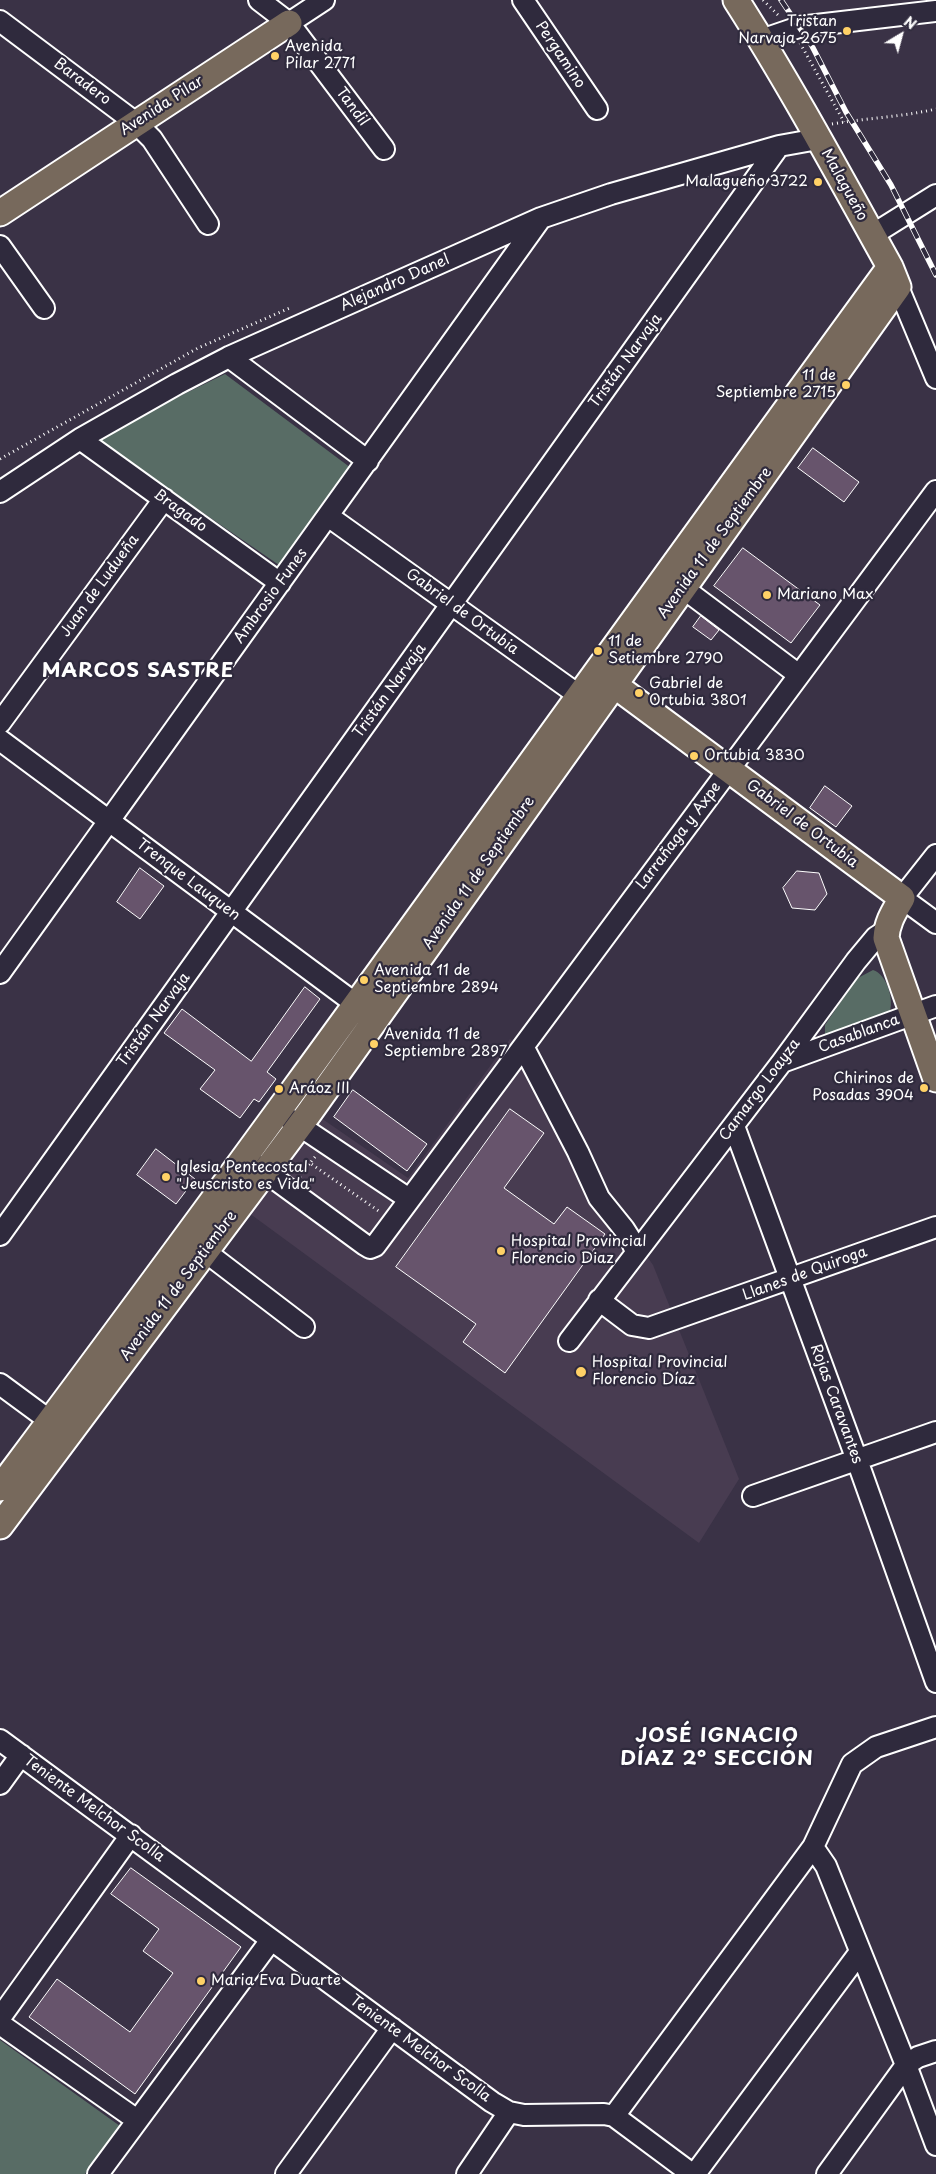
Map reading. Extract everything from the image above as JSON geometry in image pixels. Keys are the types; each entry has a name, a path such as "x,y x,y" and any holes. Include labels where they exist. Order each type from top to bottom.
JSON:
{"main road":[{"name":"Malagueño","path":"736,0 767,49 894,277"},
{"name":"Avenida Pilar","path":"0,213 289,23"},
{"name":"Avenida 11 de Septiembre","path":"605,678 683,588 894,277"},
{"name":"Avenida 11 de Septiembre","path":"255,1164 300,1126 376,1019 588,702 894,277"},
{"name":"Gabriel de Ortubia","path":"605,678 902,898"},
{"name":"Avenida 11 de Septiembre","path":"0,1526 59,1428 255,1164 280,1112 356,1004 588,702"},
{"path":"902,898 891,916 887,930 889,951 936,1079"},
{"name":"Avenida 11 de Septiembre","path":"0,1488 59,1428"}],"street":[{"name":"Tandil","path":"259,0 289,23 384,149"},
{"name":"Avenida Pilar","path":"289,23 324,0"},
{"name":"Pergamino","path":"522,0 597,109"},
{"path":"767,49 799,27 936,11"},
{"name":"Baradero","path":"0,21 136,123 152,139 208,224"},
{"name":"Alejandro Danel","path":"0,492 80,439 229,357 541,218 611,194 779,146 812,129"},
{"name":"Tristán Narvaja","path":"0,1235 779,146"},
{"path":"872,235 936,195"},
{"name":"Ambrosio Funes","path":"0,973 541,218"},
{"path":"0,246 44,308"},
{"name":"Malagueño","path":"894,277 936,378"},
{"path":"229,357 368,461"},
{"name":"Bragado","path":"80,439 280,583"},
{"name":"Larrañaga y Axpe","path":"255,1164 370,1248 375,1246 936,491"},
{"name":"Juan de Ludueña","path":"0,723 164,499"},
{"name":"Gabriel de Ortubia","path":"328,516 588,702"},
{"path":"683,588 799,675"},
{"name":"Trenque Lauquen","path":"0,740 376,1019"},
{"path":"902,898 936,855"},
{"name":"Gabriel de Ortubia","path":"902,898 936,923"},
{"name":"Camargo Loayza","path":"569,1341 734,1126 861,955 876,937 887,930"},
{"name":"Casablanca","path":"782,1062 936,1006"},
{"path":"526,1042 598,1198 624,1229 636,1252"},
{"path":"280,1112 409,1199"},
{"name":"Rojas Caravantes","path":"734,1126 857,1460 936,1682"},
{"name":"Llanes de Quiroga","path":"599,1300 632,1326 649,1328 936,1227"},
{"path":"196,1244 304,1327"},
{"path":"0,1384 59,1428"},
{"path":"753,1496 936,1432"},
{"path":"860,1952 693,2174 614,2116 813,1847 852,1764 876,1747 936,1727"},
{"name":"Teniente Melchor Scolla","path":"0,1740 492,2102 509,2112 524,2115 604,2114 614,2116"},
{"path":"0,1784 21,1755"},
{"path":"0,2018 131,1835"},
{"path":"813,1847 826,1866 936,2145"},
{"path":"98,2174 271,1940"},
{"path":"0,2024 137,2120"},
{"path":"286,2174 392,2028"},
{"path":"827,2174 906,2065 936,2051"},
{"path":"467,2174 509,2112"}],"path":[{"path":"812,62 844,122"},
{"path":"326,1142 310,1163 393,1220"}],"shaded area":[{"name":"Hospital Provincial Florencio Díaz","path":"510,1039 547,1069 625,1225 653,1265 739,1479 699,1543 249,1213 321,1118 408,1178"}],"green space":[{"path":"225,374 351,468 279,565 94,438"},
{"path":"873,970 882,977 889,989 891,1009 889,1014 825,1036 825,1025 856,979"},
{"path":"0,2040 120,2126 85,2174 0,2174"}],"building":[{"path":"813,448 859,482 844,502 798,468"},
{"name":"Mariano Max","path":"743,548 820,605 791,643 714,586"},
{"path":"701,616 719,630 711,640 693,627"},
{"path":"825,786 852,806 836,827 810,808"},
{"path":"140,868 164,886 140,919 117,902"},
{"path":"797,871 819,873 827,894 815,910 792,908 783,888"},
{"path":"305,987 320,999 267,1072 276,1079 259,1102 254,1099 240,1118 200,1089 215,1070 164,1033 182,1009 251,1061"},
{"path":"353,1090 427,1144 407,1171 334,1117"},
{"name":"Hospital Provincial Florencio Diaz","path":"510,1109 544,1133 504,1188 554,1224 567,1207 605,1234 505,1373 463,1342 476,1324 396,1267"},
{"name":"Iglesia Pentecostal \"Jeuscristo es Vida\"","path":"156,1149 195,1179 176,1204 137,1175"},
{"name":"Maria Eva Duarte","path":"131,1868 241,1947 135,2094 29,2017 57,1979 130,2032 173,1973 143,1951 159,1929 111,1894"}],"railway":[{"path":"781,0 812,46 846,112 891,185 936,275"}],"place":[{"name":"Tristan Narvaja 2675","path":"847,31"},
{"name":"Avenida Pilar 2771","path":"275,56"},
{"name":"Malagueño 3722","path":"818,182"},
{"name":"11 de Septiembre 2715","path":"846,385"},
{"name":"Mariano Max","path":"767,595"},
{"name":"11 de Setiembre 2790","path":"598,651"},
{"name":"Gabriel de Ortubia 3801","path":"639,693"},
{"name":"Ortubia 3830","path":"694,756"},
{"name":"Avenida 11 de Septiembre 2894","path":"364,980"},
{"name":"Avenida 11 de Septiembre 2897","path":"374,1044"},
{"name":"Chirinos de Posadas 3904","path":"924,1088"},
{"name":"Aráoz III","path":"279,1089"},
{"name":"Iglesia Pentecostal \"Jeuscristo es Vida\"","path":"166,1177"},
{"name":"Hospital Provincial Florencio Diaz","path":"501,1251"},
{"name":"Hospital Provincial Florencio Díaz","path":"581,1372"},
{"name":"Maria Eva Duarte","path":"201,1981"}],"district":[{"name":"MARCOS SASTRE","path":"138,671"},
{"name":"JOSÉ IGNACIO DÍAZ 2° SECCIÓN","path":"717,1748"}]}
